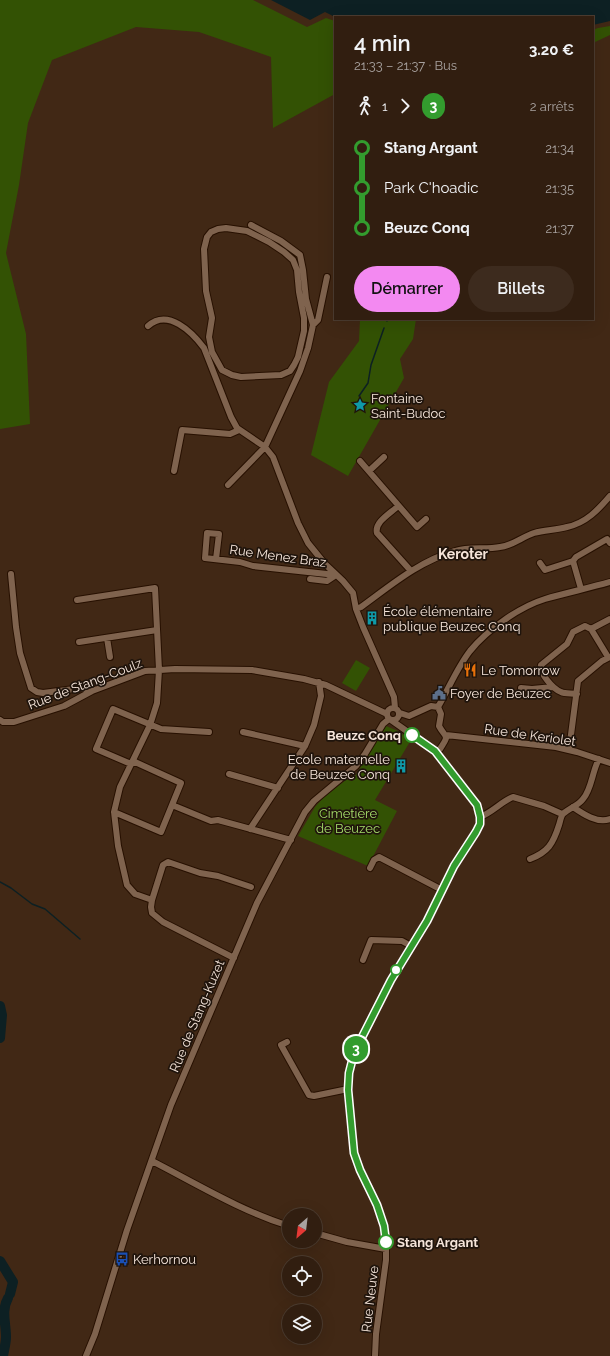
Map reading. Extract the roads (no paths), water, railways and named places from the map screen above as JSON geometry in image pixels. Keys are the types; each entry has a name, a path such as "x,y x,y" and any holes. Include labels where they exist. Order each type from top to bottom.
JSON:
{"street":[{"path":"228,485 265,447 300,371 308,348 312,330 300,255 282,241 251,224"},
{"path":"226,228 240,229 254,233 284,252 293,260 297,270 304,318 304,331 298,356 290,372 281,376 241,377 232,375 222,370 212,352 209,337 212,318 206,291 204,249 207,237 211,232 226,228"},
{"path":"312,325 318,320 327,276"},
{"path":"148,326 154,321 167,319 175,321 198,339 204,348 231,417 239,430 265,447 273,458 308,543 353,593 356,609 394,697 398,710 399,716 397,719 389,717 390,709 398,710 410,716 432,706 438,707"},
{"path":"216,377 222,370"},
{"path":"174,471 182,430 230,434 239,430"},
{"path":"369,471 384,457"},
{"path":"360,461 417,527 426,519"},
{"path":"356,609 411,571 441,556 454,551 476,547 501,547 513,544 533,534 578,524 591,516 610,496"},
{"path":"398,506 378,524 376,530 411,571"},
{"path":"540,563 545,570 573,561 576,557 607,539 610,543"},
{"name":"Rue Menez Braz","path":"216,559 240,562 253,566 336,575"},
{"path":"573,561 581,589"},
{"path":"11,574 20,653 31,688 36,692 43,693 82,688 92,691"},
{"path":"310,579 327,581 336,575"},
{"path":"438,707 466,657 490,631 513,615 544,599 610,582"},
{"path":"77,600 155,588 159,670 158,703 150,725 120,787 114,812 118,846 127,884 135,894 152,900"},
{"path":"591,629 610,618"},
{"path":"569,750 577,694 578,681 581,677 609,657 591,629 585,626 573,632 567,644 541,665 540,668 553,687 561,692 577,694"},
{"path":"79,642 157,630"},
{"path":"107,638 110,657"},
{"name":"Rue de Stang-Coulz","path":"0,720 3,722 14,722 64,706 92,691 144,671 182,669 252,670 319,682 331,687 389,717 435,751"},
{"path":"250,829 305,746 314,725 321,696 319,682"},
{"path":"321,696 331,687"},
{"path":"521,688 532,689 553,687"},
{"path":"438,707 441,714 439,726 446,735 446,741 440,749 435,751 477,805 480,817 490,813 509,798 514,797 544,806 562,814"},
{"path":"114,812 161,832 181,784 135,762 131,764 96,749 113,709 160,729 209,732"},
{"name":"Rue de Stang-Kuzet","path":"86,1356 95,1334 125,1237 171,1105 257,903 305,812 314,801 356,766 389,717"},
{"path":"243,732 305,746"},
{"name":"Rue de Keriolet","path":"446,735 569,750 610,763"},
{"path":"530,859 541,855 547,850 553,839 562,814 584,799 589,790 594,767 598,759"},
{"path":"229,774 278,788"},
{"path":"172,804 211,822 218,820 290,840"},
{"path":"573,807 600,821 610,819"},
{"name":"Rue Neuve","path":"375,1356 386,1249 384,1226 354,1153 348,1090 349,1073 354,1053 393,975 427,921 454,866 476,832 480,824 480,817"},
{"path":"370,868 374,860 379,857 442,890"},
{"path":"234,958 163,922 152,913 152,900 163,865 168,862 200,873 218,876 251,888"},
{"path":"363,960 372,940 402,941 411,946"},
{"path":"287,1042 281,1045 309,1096 348,1090"},
{"path":"152,1161 235,1205 264,1218 282,1224"},
{"path":"322,1235 346,1242 386,1249"}],"water":[{"path":"271,0 610,0 610,21 594,25 594,16 334,16 325,12 310,20"}],"waterway":[{"path":"359,396 368,383 371,365 384,328"},
{"path":"0,882 11,888 32,904 45,909 80,939"},
{"path":"0,1006 2,1015 0,1038"},
{"path":"0,1261 13,1282 10,1294"},
{"path":"3,1356 6,1337 4,1312 8,1298"}],"place":[{"name":"Fontaine Saint-Budoc","path":"360,405"},
{"name":"École élémentaire publique Beuzec Conq","path":"372,618"},
{"name":"Le Tomorrow","path":"470,670"},
{"name":"Foyer de Beuzec","path":"439,693"},
{"name":"Beuzc Conq","path":"412,735"},
{"name":"Ecole maternelle de Beuzec Conq","path":"401,766"},
{"name":"Stang Argant","path":"386,1242"},
{"name":"Kerhornou","path":"122,1259"}],"district":[{"name":"Keroter","path":"463,554"}],"park label":[{"name":"Cimetière de Beuzec","path":"348,820"}]}
